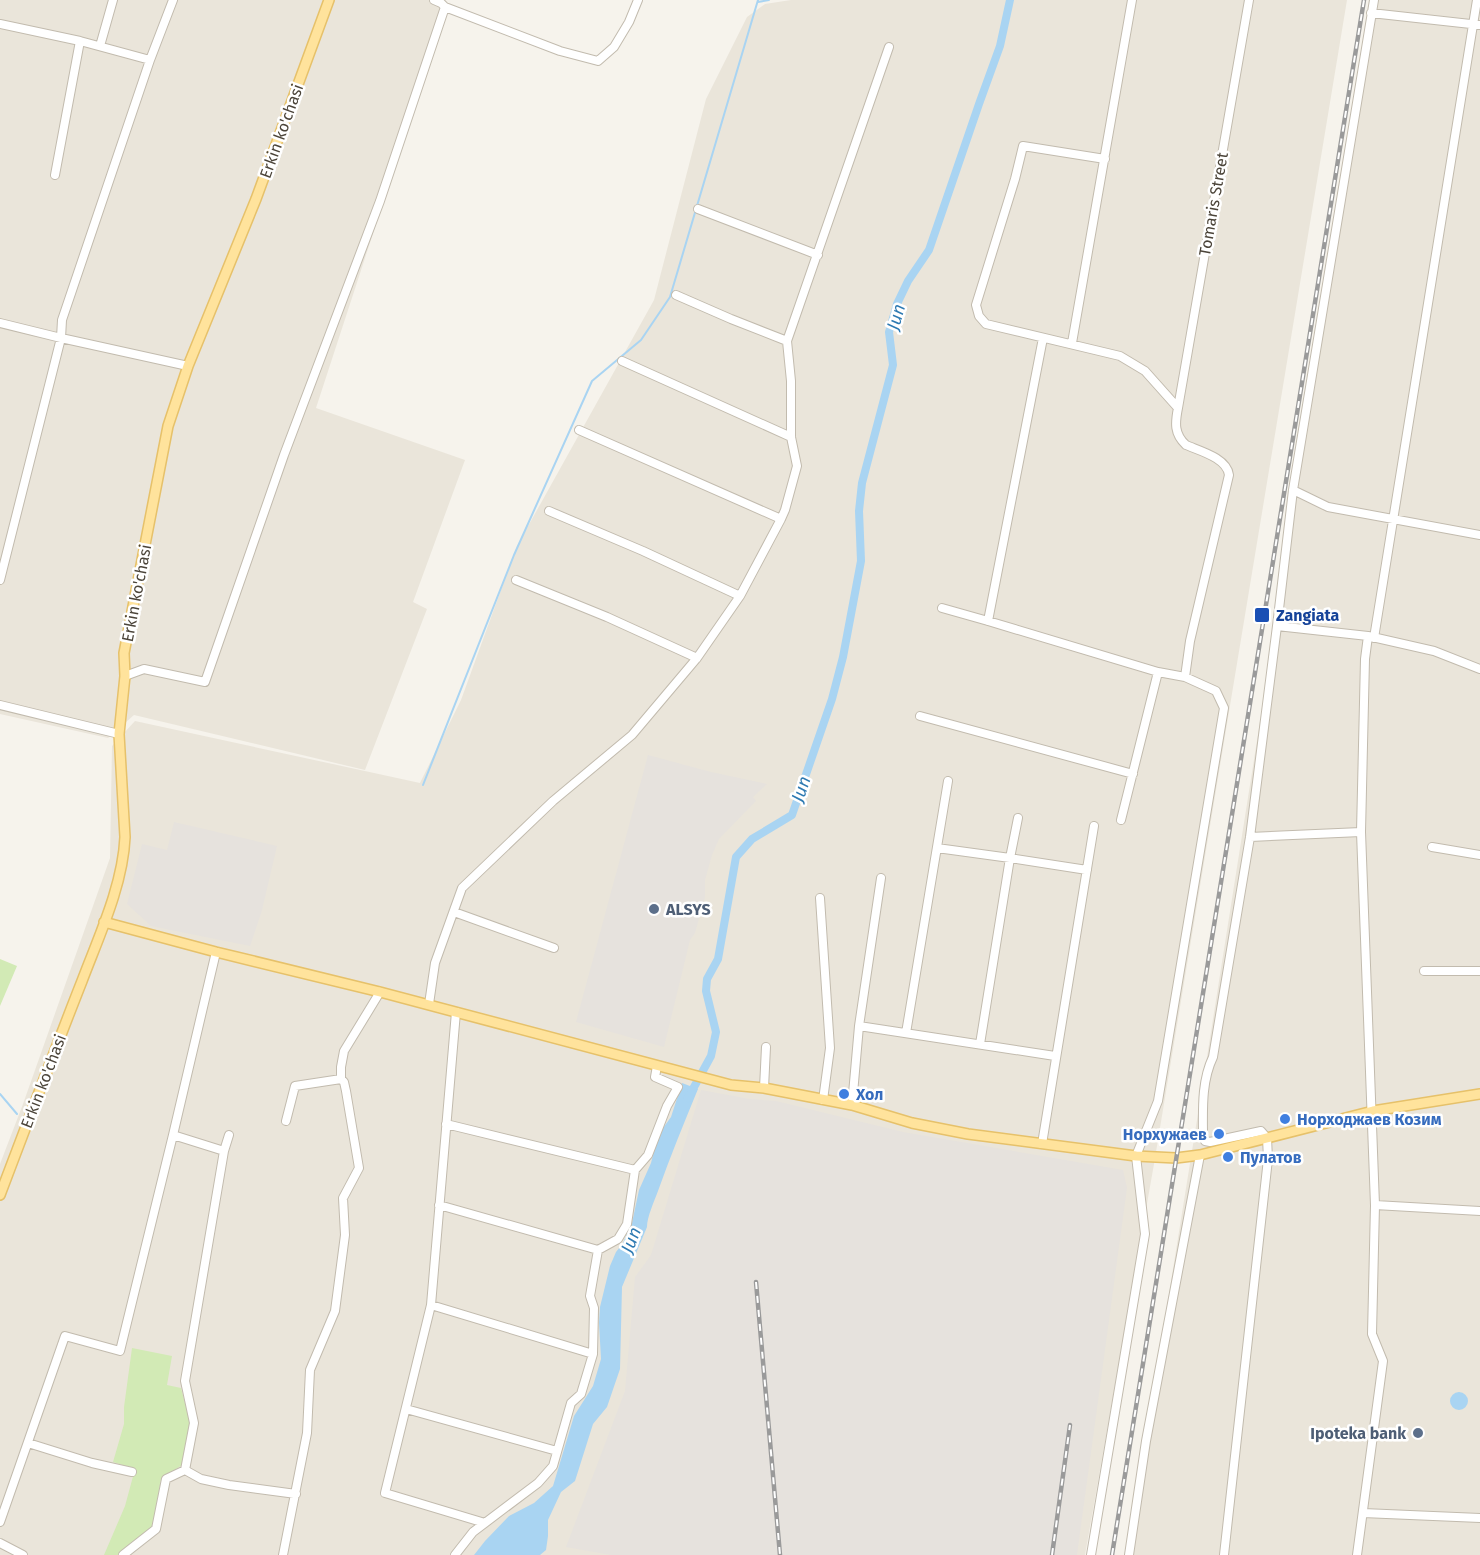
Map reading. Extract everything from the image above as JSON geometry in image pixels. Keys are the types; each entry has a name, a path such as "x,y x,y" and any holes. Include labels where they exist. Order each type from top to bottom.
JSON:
{"main road":[{"name":"Erkin ko'chasi","path":"0,1195 104,922 122,868 125,837 119,734 124,653 168,426 188,366 256,199 329,0"},
{"path":"104,922 429,1004 731,1085 764,1088 852,1105 912,1123 968,1134 1136,1156 1176,1158 1200,1155 1373,1111 1480,1094"}],"street":[{"path":"100,46 113,0"},
{"path":"0,580 61,338 62,320 172,0"},
{"path":"435,0 445,7 560,51 598,61 614,47 629,22 638,0"},
{"path":"1072,343 1132,0"},
{"name":"Tomaris Street","path":"1185,677 1190,641 1230,475 1225,464 1186,445 1178,436 1175,424 1249,0"},
{"path":"1224,1555 1268,1159 1267,1138 1261,1131 1210,1142 1205,1141 1203,1137 1204,1089 1208,1068 1213,1057 1250,837 1293,490 1374,0"},
{"path":"1357,1555 1383,1361 1372,1334 1375,1205 1373,1111 1361,832 1365,659 1394,518 1477,24 1477,0"},
{"path":"124,676 144,669 205,682 284,455 380,201 445,7"},
{"path":"1371,13 1477,24"},
{"path":"0,24 80,41 150,60"},
{"path":"55,175 80,41"},
{"path":"429,1004 435,963 462,888 552,801 632,735 697,658 740,596 781,519 797,466 791,437 788,341 889,47"},
{"path":"1105,159 1023,146 976,305 979,316 986,324 1120,356 1145,371 1178,408"},
{"path":"698,209 818,255"},
{"path":"676,295 788,341"},
{"path":"0,324 188,366"},
{"path":"988,621 1043,338"},
{"path":"622,361 791,437"},
{"path":"579,430 781,519"},
{"path":"1293,490 1328,507 1480,535"},
{"path":"549,511 740,596"},
{"path":"516,580 607,617 697,658"},
{"path":"942,608 1158,672 1185,677 1216,691 1224,708 1158,1101 1136,1156 1145,1234 1091,1555"},
{"path":"1277,626 1371,637 1434,651 1480,669"},
{"path":"1121,820 1158,672"},
{"path":"0,705 119,734"},
{"path":"920,716 1133,774"},
{"path":"906,1033 948,782"},
{"path":"980,1044 1018,818"},
{"path":"1041,1144 1094,826"},
{"path":"1250,837 1361,832"},
{"path":"937,848 1087,870"},
{"path":"1432,848 1480,855"},
{"path":"852,1105 859,1026 881,878"},
{"path":"820,898 830,1048 823,1100"},
{"path":"454,912 554,948"},
{"path":"0,1522 64,1336 120,1351 216,952"},
{"path":"1424,971 1480,971"},
{"path":"283,1555 307,1433 310,1370 335,1311 345,1235 343,1198 359,1167 346,1091 341,1079 341,1067 344,1051 380,992"},
{"path":"456,1012 431,1305 385,1492 485,1523"},
{"path":"859,1026 1055,1056"},
{"path":"764,1088 765,1047"},
{"path":"439,1205 598,1250 618,1239 627,1224 635,1170 648,1155 667,1106 678,1087 655,1077 657,1066"},
{"path":"286,1121 295,1086 341,1079"},
{"path":"446,1124 635,1170"},
{"path":"173,1135 224,1151"},
{"path":"185,1470 194,1424 185,1381 224,1151 229,1135"},
{"path":"1130,1555 1146,1441 1200,1155"},
{"path":"1375,1205 1480,1211"},
{"path":"455,1555 473,1532 538,1483 553,1466 571,1403 581,1394 592,1354 594,1308 590,1296 598,1250"},
{"path":"431,1305 592,1354"},
{"path":"406,1409 557,1451"},
{"path":"28,1443 92,1463 132,1472"},
{"path":"185,1470 201,1479 296,1494"},
{"path":"126,1554 156,1529 166,1479 185,1470"},
{"path":"1364,1513 1480,1518"},
{"path":"0,1543 23,1555"}],"shaded area":[{"path":"0,0 442,0 448,4 316,408 465,460 413,602 427,609 365,770 134,715 108,738 0,714"},
{"path":"791,0 1347,0 1154,1164 1085,1555 0,1555 0,1164 110,858 112,746 135,721 420,783 461,700 517,546 654,300 706,99 747,17 765,4"},
{"path":"1374,0 1480,0 1480,1555 1127,1555 1201,1095"},
{"name":"ALSYS","path":"648,755 767,784 753,797 756,801 719,839 712,855 705,880 705,897 695,933 690,940 664,1047 576,1022"},
{"path":"174,822 277,846 262,910 250,946 151,926 127,904 142,844 167,850"},
{"path":"701,1090 776,1101 903,1132 1123,1170 1127,1188 1077,1555 611,1555 566,1547 625,1391 635,1277 651,1255"}],"green space":[{"path":"0,959 17,966 0,1006"},
{"path":"132,1348 172,1356 167,1385 181,1388 191,1426 182,1465 161,1479 153,1527 118,1555 104,1555 125,1506 135,1469 113,1462 124,1424"}],"water":[{"path":"682,1083 698,1089 672,1153 647,1227 622,1287 620,1369 607,1407 593,1424 575,1481 561,1492 548,1520 546,1550 540,1555 474,1555 509,1516 534,1503 553,1486 574,1416 593,1386 601,1359 600,1307 610,1266 632,1223 639,1190 651,1163 658,1135 671,1117"},
{"path":"1459,1392 1465,1395 1468,1401 1465,1407 1459,1410 1453,1407 1450,1401 1453,1395"}],"waterway":[{"path":"423,785 514,555 592,381 641,340 670,297 758,0"},
{"path":"758,2 769,0"},
{"name":"Jun","path":"688,1098 711,1056 716,1032 706,991 707,979 718,959 736,857 752,839 792,815 832,699 843,657 861,561 859,511 862,483 893,365 889,332 897,304 908,281 929,250 1000,46 1010,0"},
{"path":"0,1094 17,1114"}],"railway":[{"path":"1112,1555 1364,0"},
{"path":"756,1282 780,1555"},
{"path":"1052,1555 1070,1425"}],"place":[{"name":"Zangiata","path":"1262,615"},
{"name":"ALSYS","path":"654,909"},
{"name":"Хол","path":"844,1094"},
{"name":"Норходжаев Козим","path":"1285,1119"},
{"name":"Норхужаев","path":"1219,1134"},
{"name":"Пулатов","path":"1228,1157"},
{"name":"Ipoteka bank","path":"1418,1433"}]}
